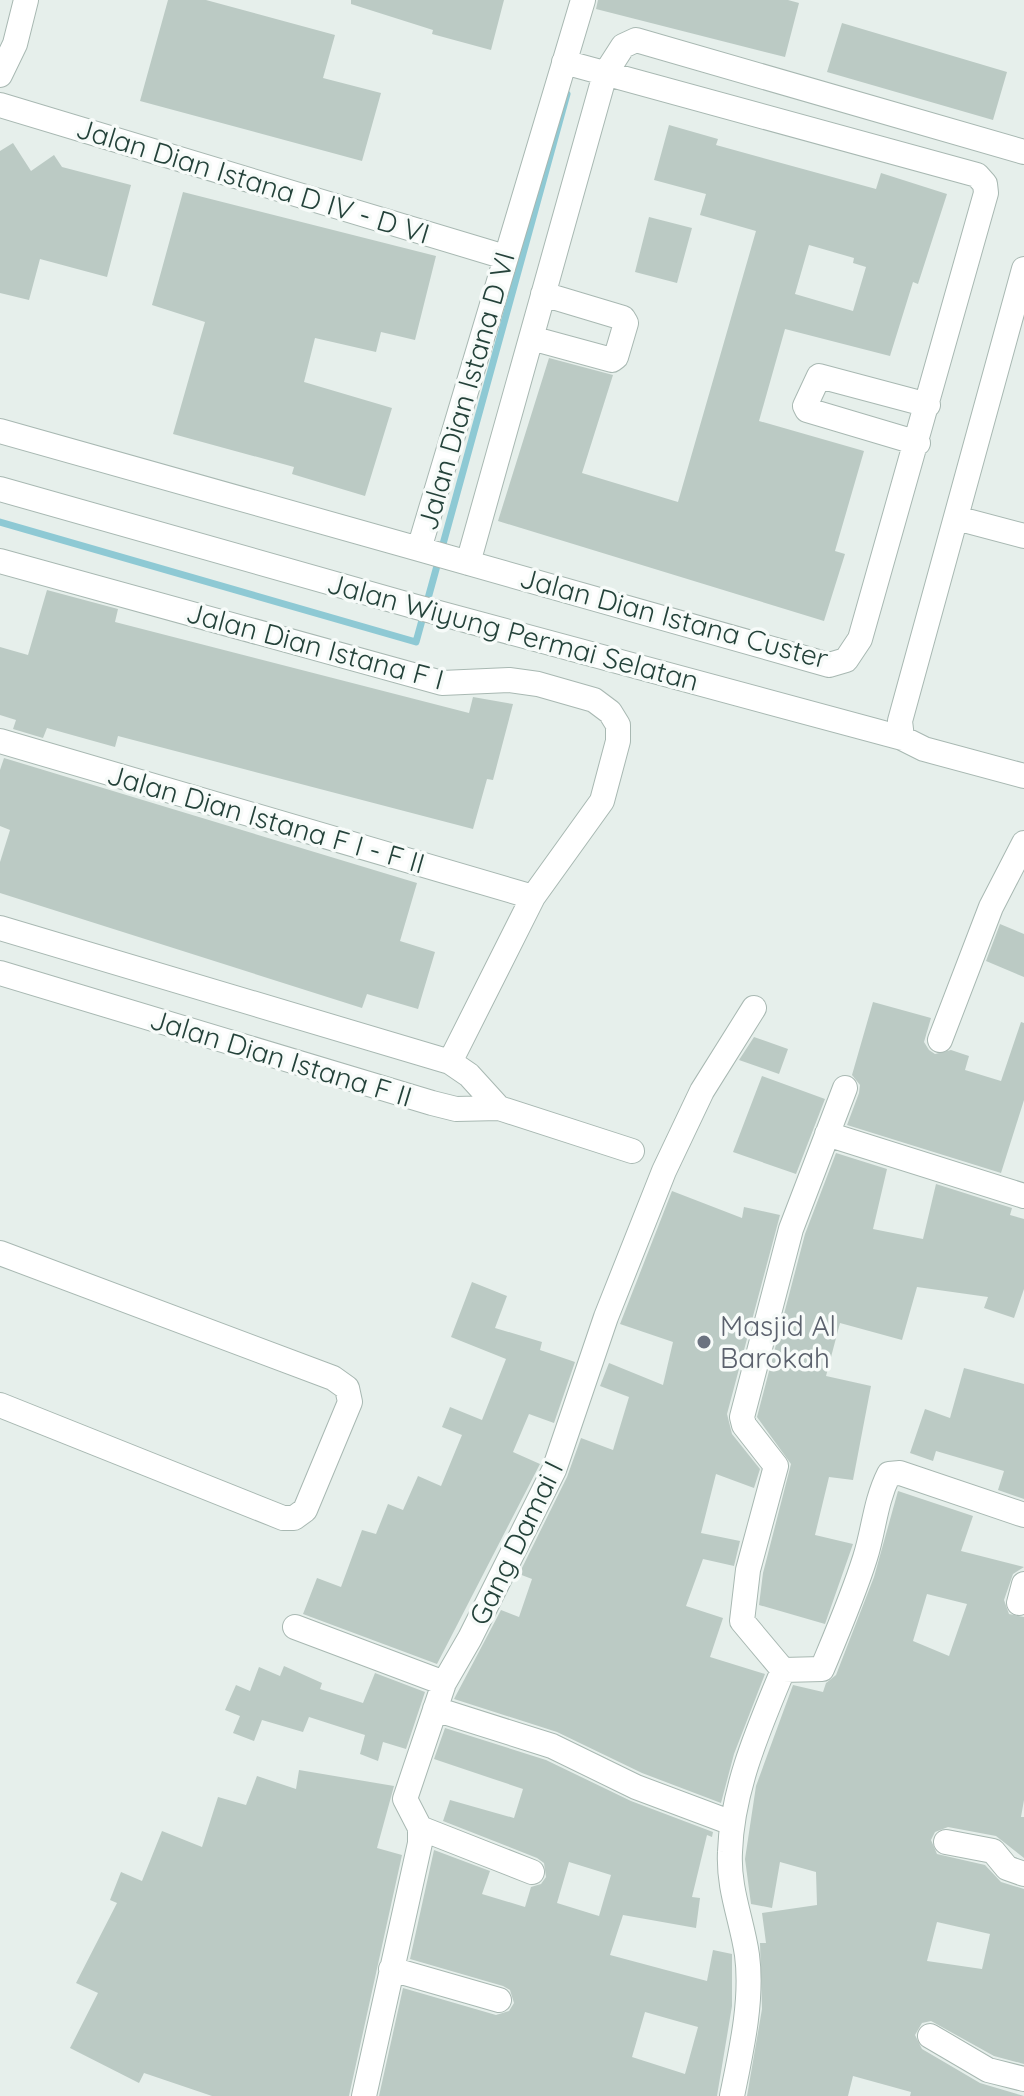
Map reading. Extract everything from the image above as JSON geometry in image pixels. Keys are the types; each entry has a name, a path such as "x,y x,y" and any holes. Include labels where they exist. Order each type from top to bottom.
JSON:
{"street":[{"path":"0,75 15,44 26,0"},
{"name":"Jalan Dian Istana D VI","path":"0,431 427,551 505,257 568,63 583,0"},
{"path":"463,562 531,338 603,74 623,46 636,40 1024,152"},
{"name":"Jalan Dian Istana Custer","path":"427,551 829,665 839,663 856,650 860,639 918,443 986,193 981,178 568,63"},
{"name":"Jalan Dian Istana D IV - D VI","path":"0,105 505,257"},
{"path":"902,738 900,721 1024,269"},
{"path":"531,338 612,360 626,323 623,318 543,294"},
{"path":"918,443 807,410 805,406 816,377 928,405"},
{"path":"842,421 852,385"},
{"name":"Jalan Wiyung Permai Selatan","path":"2,498 902,738 924,749 1024,776"},
{"path":"956,518 1024,536"},
{"name":"Jalan Dian Istana F I","path":"0,561 442,683 509,680 594,700 610,712 618,725 618,741 602,801 533,897"},
{"name":"Jalan Dian Istana F I - F II","path":"0,741 533,897"},
{"path":"940,1040 991,907 1024,843"},
{"name":"Jalan Dian Istana F II","path":"450,1062 533,897"},
{"name":"Jalan Dian Istana F II","path":"0,928 450,1062 469,1075 499,1108"},
{"name":"Jalan Dian Istana F II","path":"0,973 432,1103 456,1109 499,1108"},
{"name":"Gang Damai I","path":"364,2096 420,1843 420,1828 405,1799 444,1683 470,1638 554,1470 606,1317 664,1171 702,1091 754,1008"},
{"path":"783,1670 742,1621 748,1570 776,1466 744,1425 742,1417 791,1229 845,1088"},
{"path":"499,1108 632,1151"},
{"path":"827,1134 1024,1196"},
{"path":"0,1253 333,1378 347,1388 350,1402 305,1510 294,1518 283,1518 0,1405"},
{"path":"783,1670 822,1669 853,1595 866,1554 874,1511 889,1474 900,1473 1024,1515"},
{"path":"295,1627 444,1683"},
{"path":"732,2096 744,2031 748,1958 730,1886 732,1823 753,1742 783,1670"},
{"path":"435,1709 552,1746 636,1787 732,1823"},
{"path":"420,1828 532,1872"},
{"path":"946,1842 993,1851 1007,1868 1024,1874"},
{"path":"391,1969 499,2000"},
{"path":"930,2036 988,2070 1024,2079"}],"building":[{"path":"168,0 206,0 335,35 323,78 381,93 362,161 140,101"},
{"path":"351,0 504,0 491,50 432,34 433,30 351,4"},
{"path":"598,0 788,0 799,3 785,57 596,9"},
{"path":"842,23 1007,72 993,120 827,72"},
{"path":"669,125 718,139 716,145 876,189 881,173 947,194 918,284 913,282 890,356 785,329 759,421 864,451 835,551 845,554 824,621 498,521 549,358 613,375 582,473 678,502 756,231 700,215 706,194 654,180","holes":["809,245 854,258 853,263 866,267 853,311 795,294"]},
{"path":"13,143 31,171 54,155 62,167 131,185 107,277 40,259 29,300 0,293 0,151"},
{"path":"183,192 436,256 415,340 381,332 376,352 315,338 304,382 392,408 365,496 292,474 294,467 173,434 205,322 152,305"},
{"path":"649,217 692,228 677,283 635,272"},
{"path":"47,590 118,609 115,622 469,713 473,697 513,704 493,780 487,779 473,829 118,736 115,747 47,728 43,738 13,729 16,720 0,715 0,647 28,655"},
{"path":"4,758 417,883 400,941 435,952 418,1009 367,994 362,1008 0,893 0,862 10,830 0,826 0,770"},
{"path":"1000,924 1024,934 1024,977 986,961"},
{"path":"873,1002 931,1018 924,1042 929,1050 935,1054 951,1050 969,1056 965,1070 1001,1081 1021,1022 1024,1023 1024,1100 1001,1173 847,1125 860,1085 852,1075"},
{"path":"754,1037 788,1049 779,1074 739,1060"},
{"path":"762,1076 825,1099 796,1174 733,1152"},
{"path":"836,1153 887,1169 873,1229 923,1239 936,1184 1012,1208 1010,1215 1024,1219 1024,1289 1014,1318 984,1308 988,1297 917,1287 902,1340 840,1323 826,1376 871,1386 853,1480 829,1477 815,1535 853,1544 825,1624 759,1605 763,1573 791,1464 757,1417 805,1234"},
{"path":"672,1191 742,1218 744,1207 780,1215 727,1414 732,1434 760,1469 754,1488 716,1474 701,1533 740,1541 734,1566 703,1559 686,1606 723,1618 710,1657 765,1674 734,1754 721,1803 642,1773 557,1732 454,1699 501,1610 519,1617 532,1579 519,1574 567,1477 581,1438 613,1450 629,1397 600,1386 609,1363 663,1385 673,1342 620,1324"},
{"path":"472,1282 507,1296 495,1328 542,1342 540,1350 575,1362 554,1423 529,1414 513,1452 540,1464 437,1664 303,1614 317,1578 341,1587 362,1530 376,1534 388,1504 403,1510 418,1476 441,1486 462,1435 442,1427 450,1407 482,1420 506,1359 451,1337"},
{"path":"964,1368 1024,1384 1024,1499 998,1490 1004,1471 936,1451 933,1461 910,1453 925,1409 950,1418"},
{"path":"898,1491 973,1516 961,1551 1024,1567 1013,1574 1004,1600 1009,1614 1024,1617 1024,1800 1021,1817 1024,1817 1024,1858 996,1836 948,1827 935,1832 931,1840 937,1854 985,1865 1001,1882 1024,1889 1024,2064 994,2056 931,2021 922,2023 915,2035 922,2049 980,2083 1024,2096 910,2096 911,2092 853,2076 848,2096 747,2096 762,2009 760,1943 766,1943 762,1913 817,1905 816,1872 780,1862 772,1908 751,1904 745,1859 756,1786 793,1685 823,1692 826,1683 836,1675 874,1577","holes":["927,1594 967,1604 949,1656 913,1641","937,1922 990,1934 982,1969 927,1961"]},
{"path":"284,1666 322,1683 320,1689 363,1703 375,1673 425,1692 406,1749 383,1742 378,1761 360,1754 365,1735 309,1717 303,1732 262,1720 254,1741 233,1733 240,1716 225,1710 236,1685 250,1691 259,1667 280,1676"},
{"path":"445,1728 546,1760 631,1801 713,1832 712,1837 707,1835 692,1897 700,1898 696,1928 623,1915 610,1955 707,1981 713,1950 732,1954 732,2006 717,2096 379,2096 403,1988 496,2015 509,2011 514,2003 510,1990 503,1986 410,1959 434,1850 490,1871 482,1894 525,1907 531,1887 541,1884 546,1877 544,1863 537,1858 443,1821 450,1800 514,1818 523,1789 434,1759","holes":["569,1862 611,1875 599,1916 557,1903","645,2012 698,2027 685,2074 632,2057"]},
{"path":"299,1770 394,1786 377,1848 402,1855 349,2096 212,2096 144,2073 139,2083 70,2048 98,1993 76,1983 117,1903 110,1900 121,1872 142,1881 162,1831 202,1847 218,1797 246,1805 257,1776 296,1789"}],"waterway":[{"path":"0,522 416,642 567,94"}],"place":[{"name":"Masjid Al Barokah","path":"704,1342"}]}
